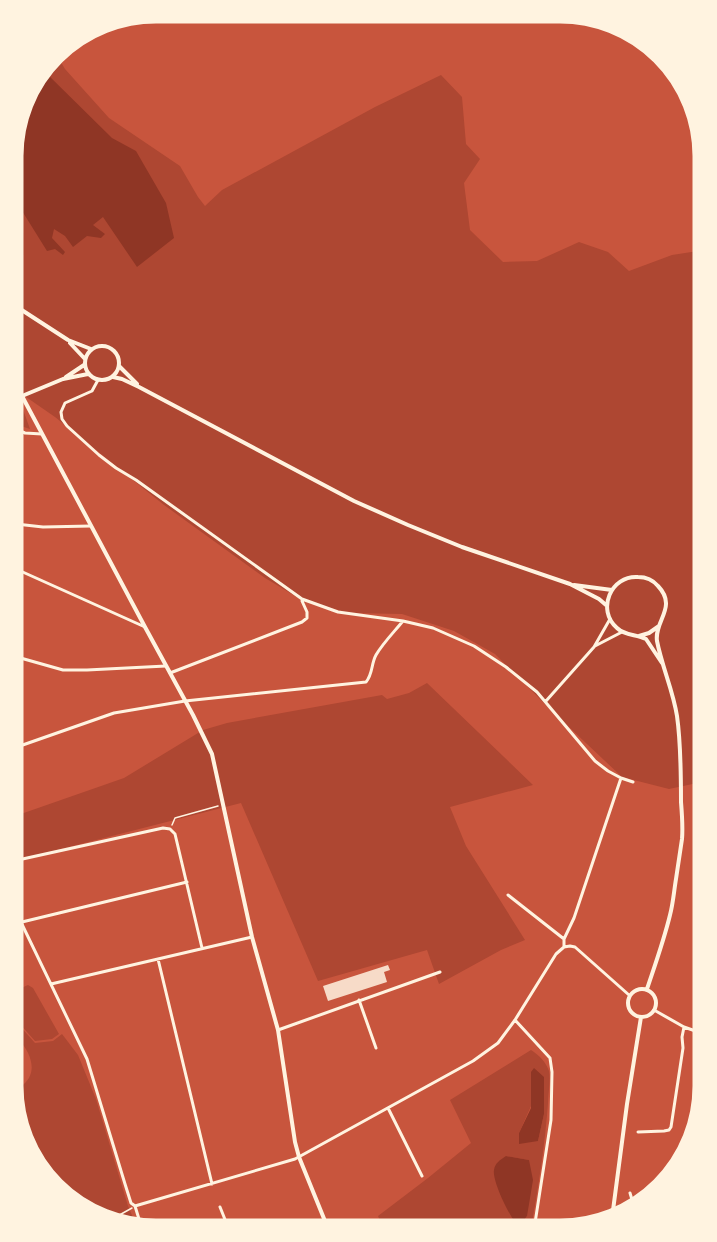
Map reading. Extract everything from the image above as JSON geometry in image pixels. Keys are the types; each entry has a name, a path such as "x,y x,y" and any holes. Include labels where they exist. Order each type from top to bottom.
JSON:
{"street":[{"path":"22,310 68,340 91,349"},
{"path":"68,340 85,359"},
{"path":"96,346 108,347 117,354 119,366 113,376 98,380 88,374 84,365 91,349 96,346"},
{"path":"63,379 84,365"},
{"path":"119,366 139,387"},
{"path":"22,391 88,374"},
{"path":"113,376 139,387 354,501 462,548 570,584 599,599 607,606"},
{"path":"98,380 92,391 68,401 63,406 61,415 67,426 116,468 302,599 338,612 403,621 433,628 474,646 537,692 595,761 608,771 633,782"},
{"path":"22,397 194,715 212,754 252,936 278,1030 292,1127 299,1157 325,1220"},
{"path":"22,432 43,434"},
{"path":"22,525 44,527 92,526"},
{"path":"22,572 145,627"},
{"path":"647,989 671,913 682,837 679,735 674,700 657,639 658,629 665,614 666,600 660,588 653,581 630,577 618,583 608,597 607,606 610,619 622,632 646,639 662,663"},
{"path":"570,584 612,590"},
{"path":"170,673 302,622 307,618 307,612 302,599"},
{"path":"546,701 594,646 610,619"},
{"path":"22,745 114,713 185,701 366,682 371,676 377,654 403,621"},
{"path":"638,636 652,631 661,622"},
{"path":"594,646 622,632"},
{"path":"22,658 63,670 166,666"},
{"path":"564,947 564,939 574,918 621,778"},
{"path":"22,859 163,828 170,829 175,834 202,948"},
{"path":"22,922 187,882"},
{"path":"508,895 564,939"},
{"path":"22,924 87,1059 124,1184 139,1218"},
{"path":"51,984 252,936"},
{"path":"135,1206 299,1157 473,1061 498,1043 556,954 564,947 574,948 629,995"},
{"path":"158,958 212,1184"},
{"path":"278,1030 440,972"},
{"path":"638,989 647,989 656,999 654,1010 649,1015 640,1017 633,1014 627,1002 629,995 638,989"},
{"path":"359,1000 376,1048"},
{"path":"654,1010 694,1031"},
{"path":"613,1208 640,1017"},
{"path":"515,1020 550,1058 552,1072 551,1120 535,1220"},
{"path":"638,1132 664,1131 671,1127 684,1027"},
{"path":"388,1108 422,1176"},
{"path":"630,1193 632,1199"},
{"path":"220,1207 225,1220"}],"path":[{"path":"170,829 175,818 223,805"},
{"path":"120,1214 135,1206"}],"shaded area":[{"path":"61,63 109,118 180,166 205,206 222,190 375,107 441,75 462,97 466,144 480,159 464,183 470,230 503,262 537,261 579,242 608,252 629,271 672,255 694,252 694,784 669,789 622,777 495,654 454,631 402,614 349,613 302,600 265,578 164,505 55,417 22,394 22,157 27,122 33,105 45,82"},
{"path":"49,76 112,138 136,151 166,203 174,238 137,267 103,217 93,225 105,234 101,238 87,236 73,247 65,236 54,229 52,238 65,252 63,255 55,249 47,251 22,211 22,157 27,122 33,105"},
{"path":"22,407 30,429 22,426"},
{"path":"427,683 533,785 450,807 466,846 525,940 501,950 439,984 427,950 318,981 241,803 22,859 22,814 124,778 203,730 227,723 382,695 387,699 409,693"},
{"path":"28,985 33,988 59,1034 52,1039 35,1041 22,1026 22,988"},
{"path":"22,1028 35,1043 53,1041 62,1034 78,1055 96,1099 133,1217 105,1209 75,1192 50,1167 33,1137 25,1111 22,1085 30,1077 31,1064 24,1046"},
{"path":"531,1050 546,1065 550,1078 547,1118 532,1220 524,1220 527,1216 529,1160 506,1156 515,1220 380,1220 378,1216 471,1143 450,1100","holes":["544,1077 544,1114 538,1141 519,1133"]},
{"path":"534,1068 544,1077 544,1114 538,1141 519,1144 519,1133 531,1108 531,1072"},
{"path":"506,1156 529,1160 533,1180 527,1216 524,1220 514,1220 501,1196 494,1175 498,1162"}],"building":[{"path":"388,965 390,970 384,972 387,982 328,1001 323,986"}]}
